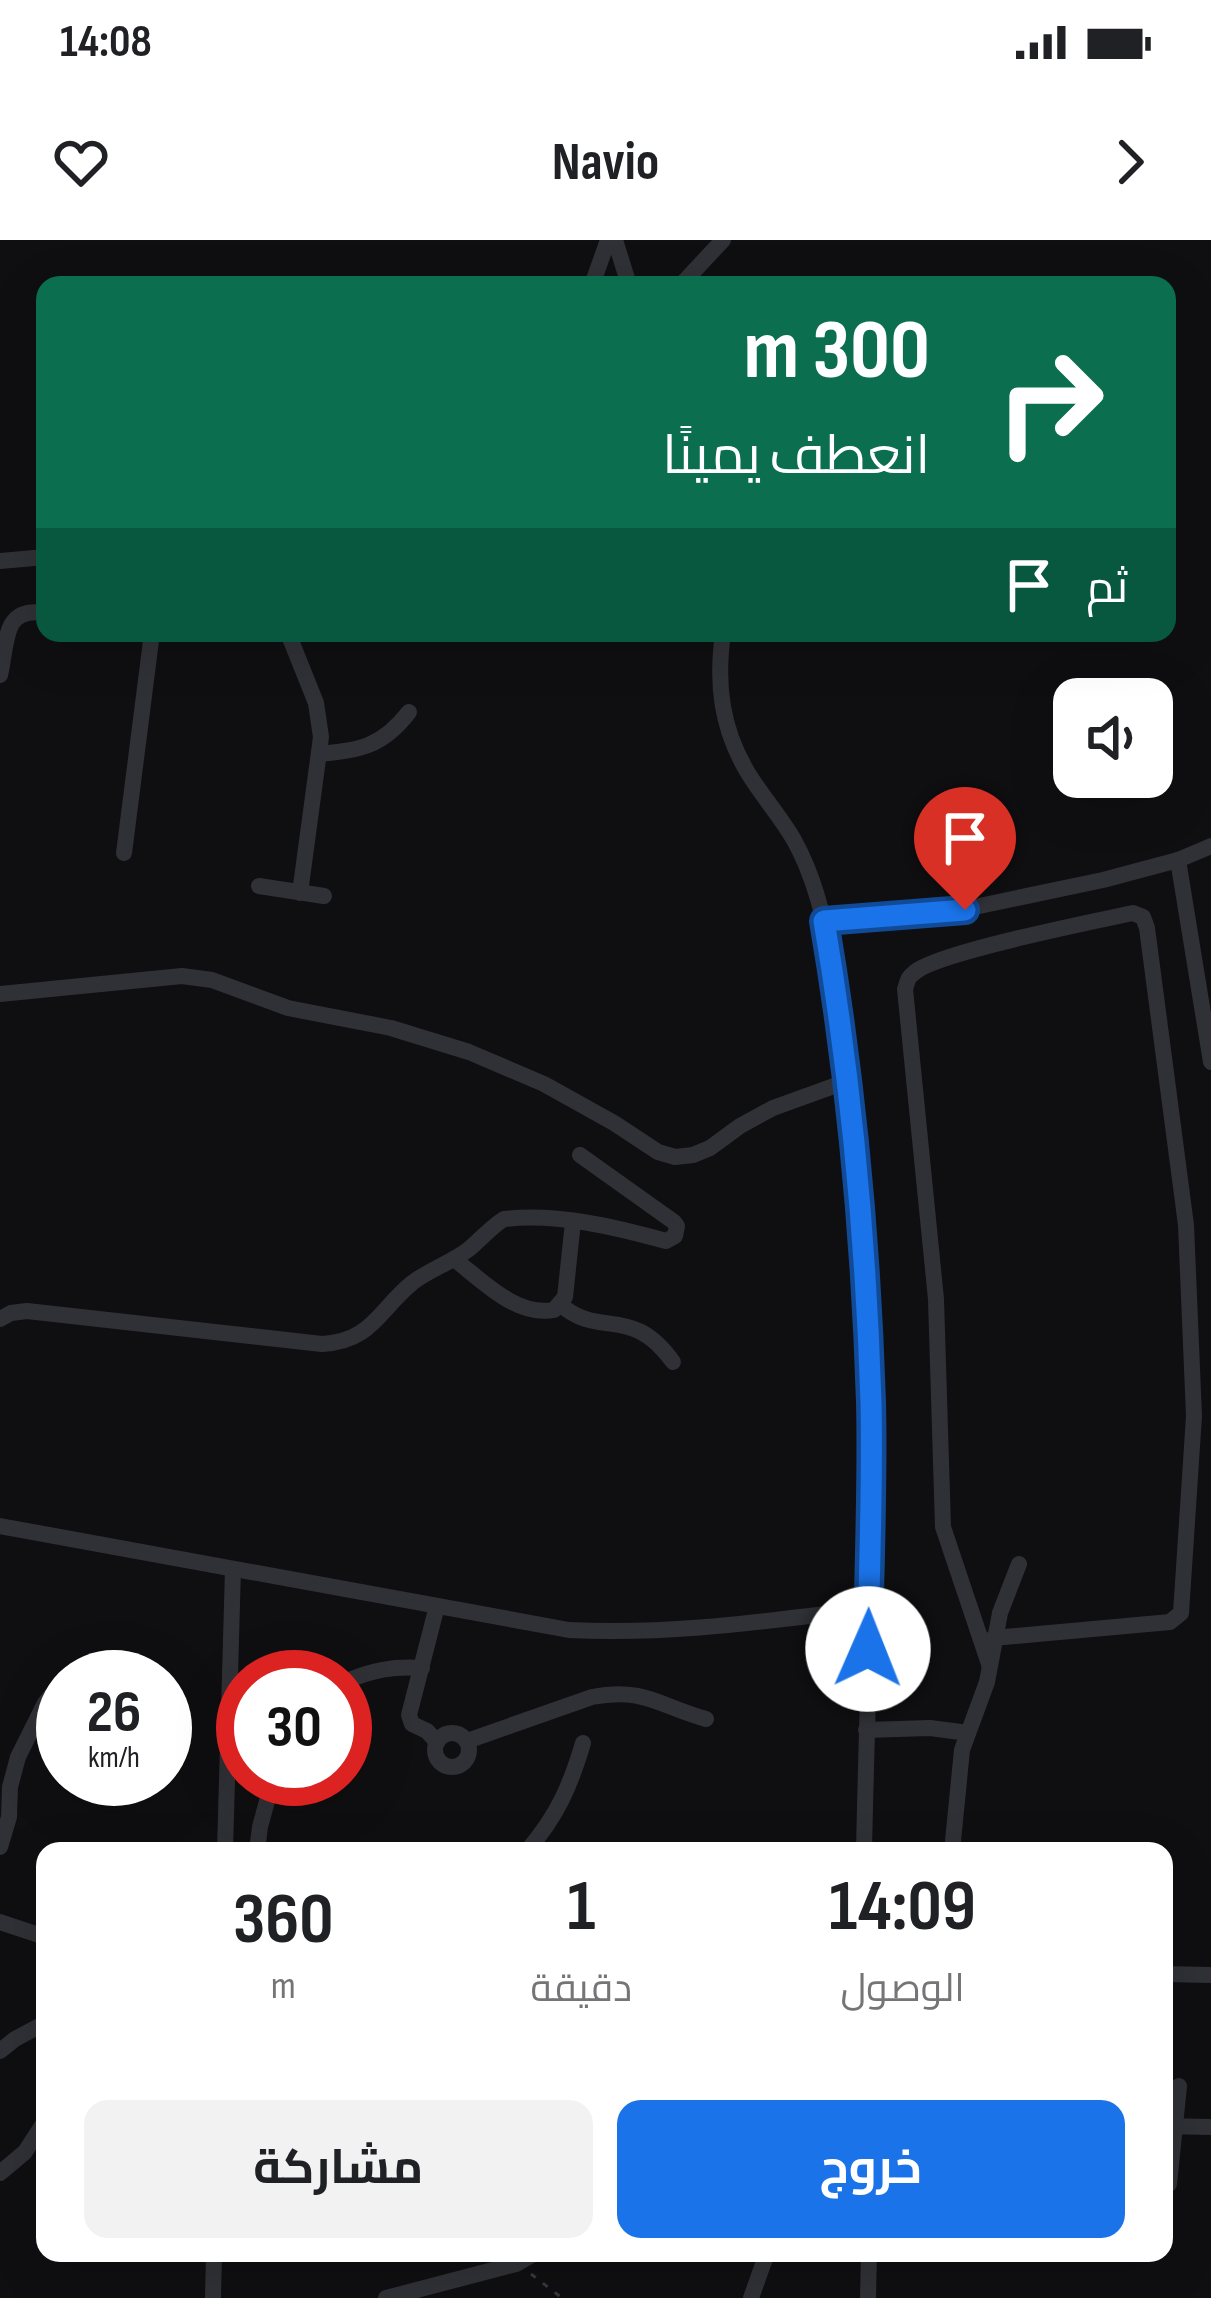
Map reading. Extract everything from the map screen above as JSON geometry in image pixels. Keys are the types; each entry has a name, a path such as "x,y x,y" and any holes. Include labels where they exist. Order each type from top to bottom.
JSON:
{"street":[{"path":"596,276 611,240"},
{"path":"611,240 625,276"},
{"path":"689,276 723,240"},
{"path":"0,561 36,558"},
{"path":"0,675 12,622 27,610 36,612"},
{"path":"124,853 151,642"},
{"path":"291,642 320,719 300,893"},
{"path":"722,642 722,712 733,746 796,844 824,921 845,1082 866,1301 872,1488 864,1842"},
{"path":"319,754 374,744 394,731 409,712"},
{"path":"824,921 965,910 1103,880 1211,846"},
{"path":"1178,860 1203,959 1211,1062"},
{"path":"259,886 324,896"},
{"path":"988,1664 943,1527 937,1299 905,989 915,971 938,962 1133,913 1143,917 1148,928 1186,1225 1194,1416 1181,1612 1170,1622 993,1638"},
{"path":"0,994 182,976 212,980 288,1008 392,1028 469,1052 544,1084 658,1152 675,1157 710,1148 773,1108 845,1082"},
{"path":"0,1319 26,1311 342,1343 361,1335 413,1282 454,1259 505,1219 621,1228 671,1240 677,1232 674,1222 580,1155"},
{"path":"454,1259 498,1293 524,1307 547,1312 565,1297 573,1222"},
{"path":"561,1305 580,1318 630,1325 662,1346 673,1362"},
{"path":"0,1526 569,1630 695,1629 868,1609"},
{"path":"953,1842 958,1770 982,1700 1004,1600 1019,1564"},
{"path":"225,1842 233,1569"},
{"path":"436,1742 410,1720 437,1606"},
{"path":"372,1671 422,1668"},
{"path":"467,1741 612,1693 652,1697 706,1719"},
{"path":"0,1847 9,1817 5,1786 36,1721"},
{"path":"866,1730 930,1727 968,1733"},
{"path":"452,1732 467,1741 467,1759 452,1768 440,1764 436,1742 452,1732"},
{"path":"535,1842 571,1785 583,1743"},
{"path":"258,1842 266,1806"},
{"path":"0,1922 36,1934"},
{"path":"1173,1974 1211,1975"},
{"path":"0,2051 36,2028"},
{"path":"1173,2110 1179,2086"},
{"path":"1173,2126 1211,2127"},
{"path":"0,2173 25,2152 36,2135"},
{"path":"213,2298 214,2262"},
{"path":"386,2298 519,2262"},
{"path":"751,2298 764,2262"},
{"path":"868,2298 869,2262"}],"path":[{"path":"516,2264 562,2298"}],"route":[{"path":"868,1649 872,1508 866,1301 824,921 965,910"}]}
